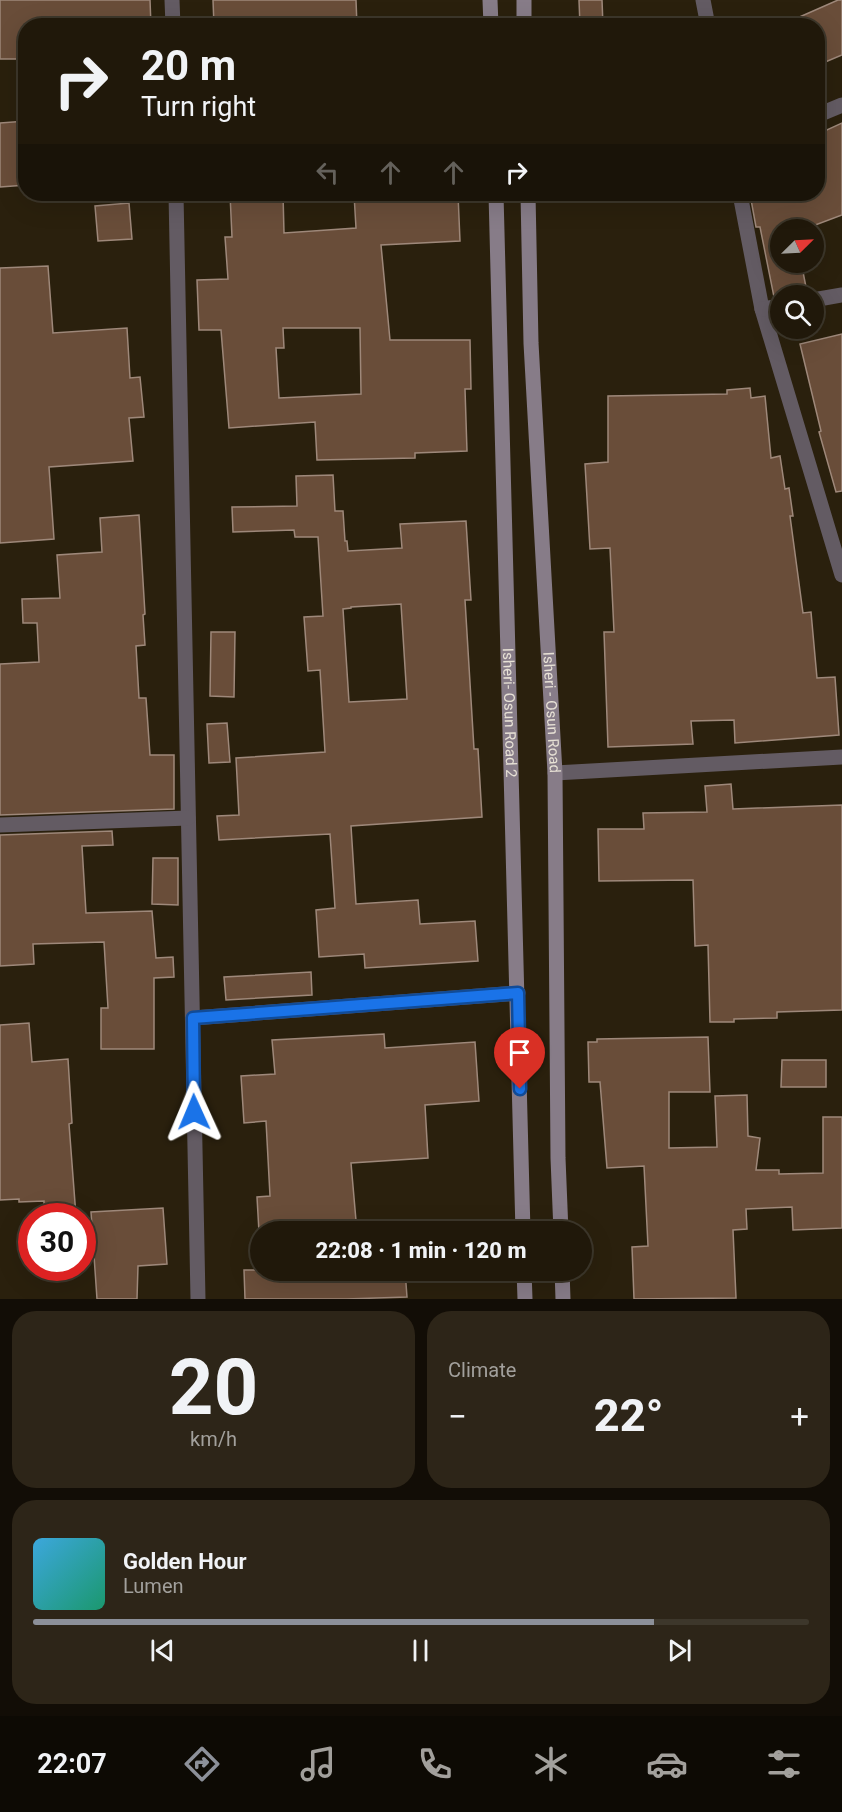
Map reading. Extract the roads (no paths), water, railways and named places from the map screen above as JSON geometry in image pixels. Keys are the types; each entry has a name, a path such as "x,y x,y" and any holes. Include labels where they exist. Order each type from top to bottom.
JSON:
{"main road":[{"path":"490,0 491,18"},
{"path":"524,0 524,18"},
{"name":"Isheri- Osun Road 2","path":"496,201 523,1221"},
{"name":"Isheri - Osun Road","path":"528,201 531,343 555,773 561,1221"},
{"path":"524,1281 525,1299"},
{"path":"562,1281 563,1299"}],"street":[{"path":"172,0 173,18"},
{"path":"703,0 706,18"},
{"path":"825,112 842,105"},
{"path":"176,201 198,1299"},
{"path":"741,201 762,309 842,575"},
{"path":"824,298 842,296"},
{"path":"762,309 770,308"},
{"path":"555,773 842,757"},
{"path":"0,825 188,818"},
{"path":"193,1018 518,993"}]}
